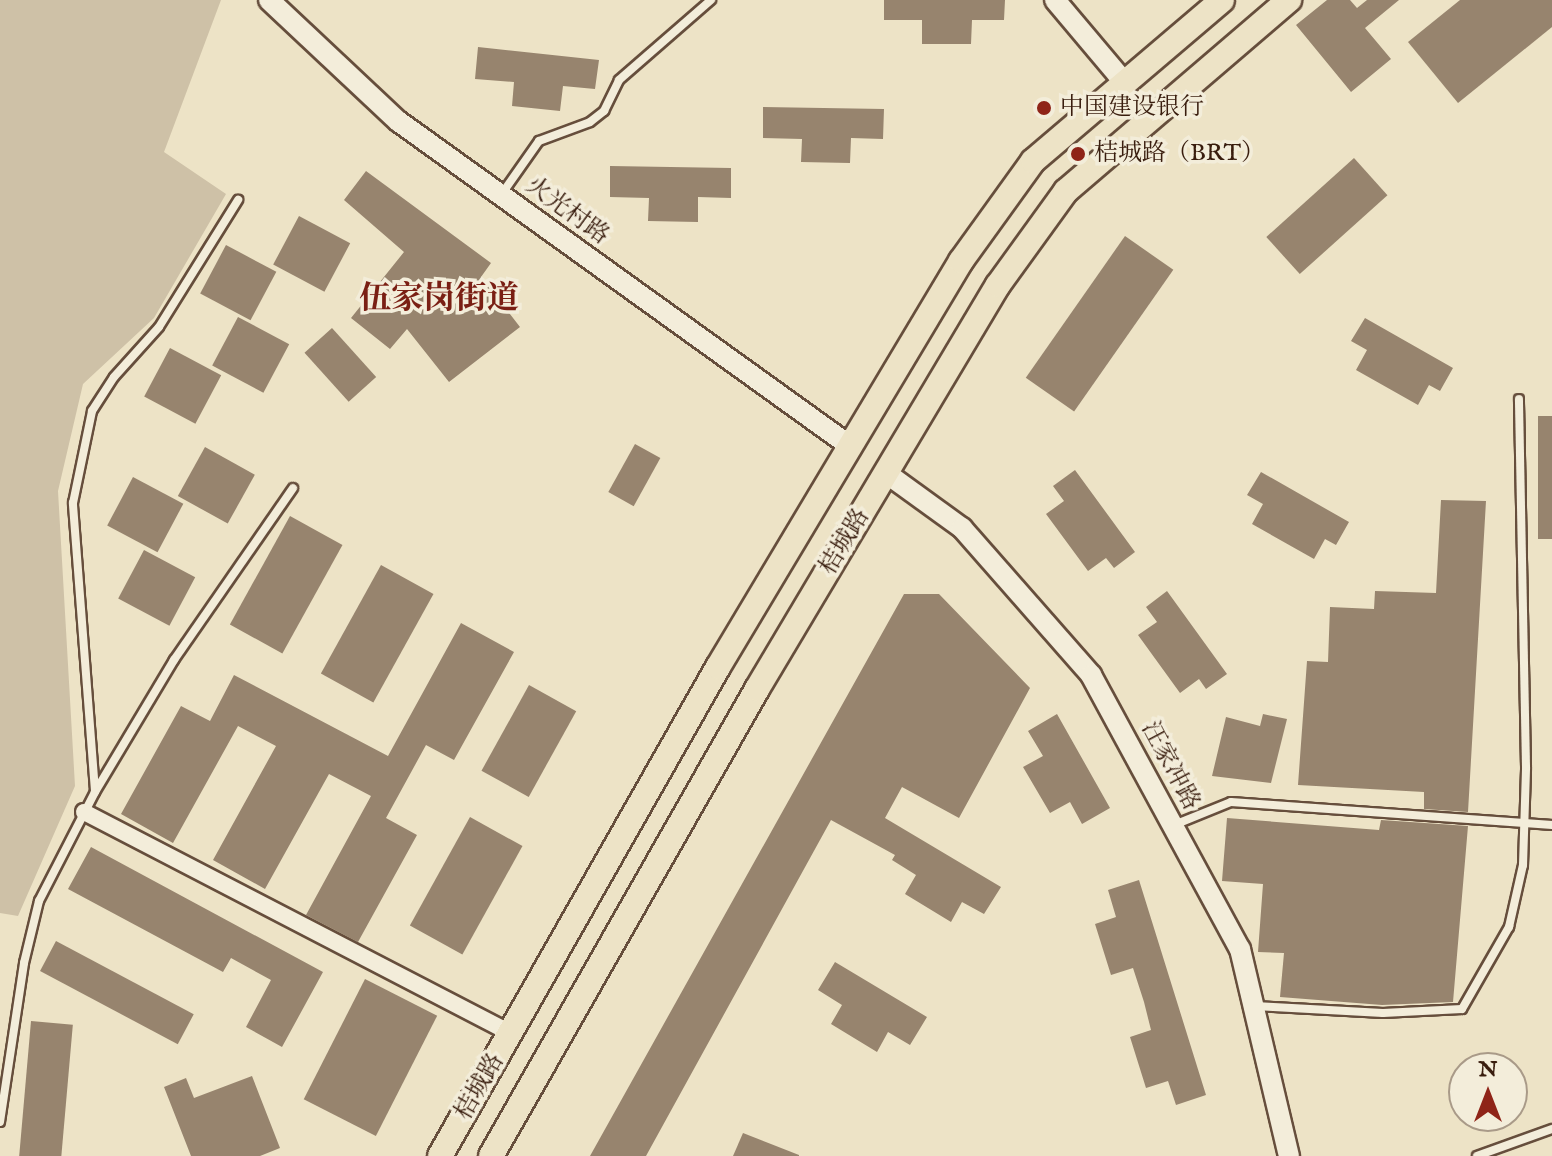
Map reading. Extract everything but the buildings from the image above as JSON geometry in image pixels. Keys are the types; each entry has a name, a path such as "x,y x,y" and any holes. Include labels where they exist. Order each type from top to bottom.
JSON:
{"main road":[{"name":"桔城路","path":"440,1156 850,446 961,261 1033,161 1222,0"},
{"name":"桔城路","path":"491,1156 998,285 1066,191 1289,0"}],"street":[{"name":"火光村路","path":"269,0 398,121 850,446"},
{"path":"1055,0 1124,82"},
{"name":"汪家冲路","path":"886,473 962,528 1091,675 1240,949 1289,1156"},
{"path":"84,812 510,1033"}],"lane":[{"path":"501,195 539,141 597,117 619,80 711,0"},
{"path":"95,792 73,503 92,411 114,377 159,327 238,200"},
{"path":"1254,1006 1383,1013 1462,1009 1509,927 1523,865 1524,827 1519,399"},
{"path":"0,1122 24,963 39,901 95,792 174,660 293,488"},
{"path":"1173,825 1231,802 1396,811 1524,827 1552,825"},
{"path":"1477,1156 1552,1129"}],"shaded area":[{"path":"0,0 221,0 164,152 226,194 154,318 83,384 58,491 75,786 18,916 0,913"}],"place":[{"name":"中国建设银行","path":"1044,108"},
{"name":"桔城路（BRT）","path":"1078,154"}],"district":[{"name":"伍家岗街道","path":"439,300"}]}
